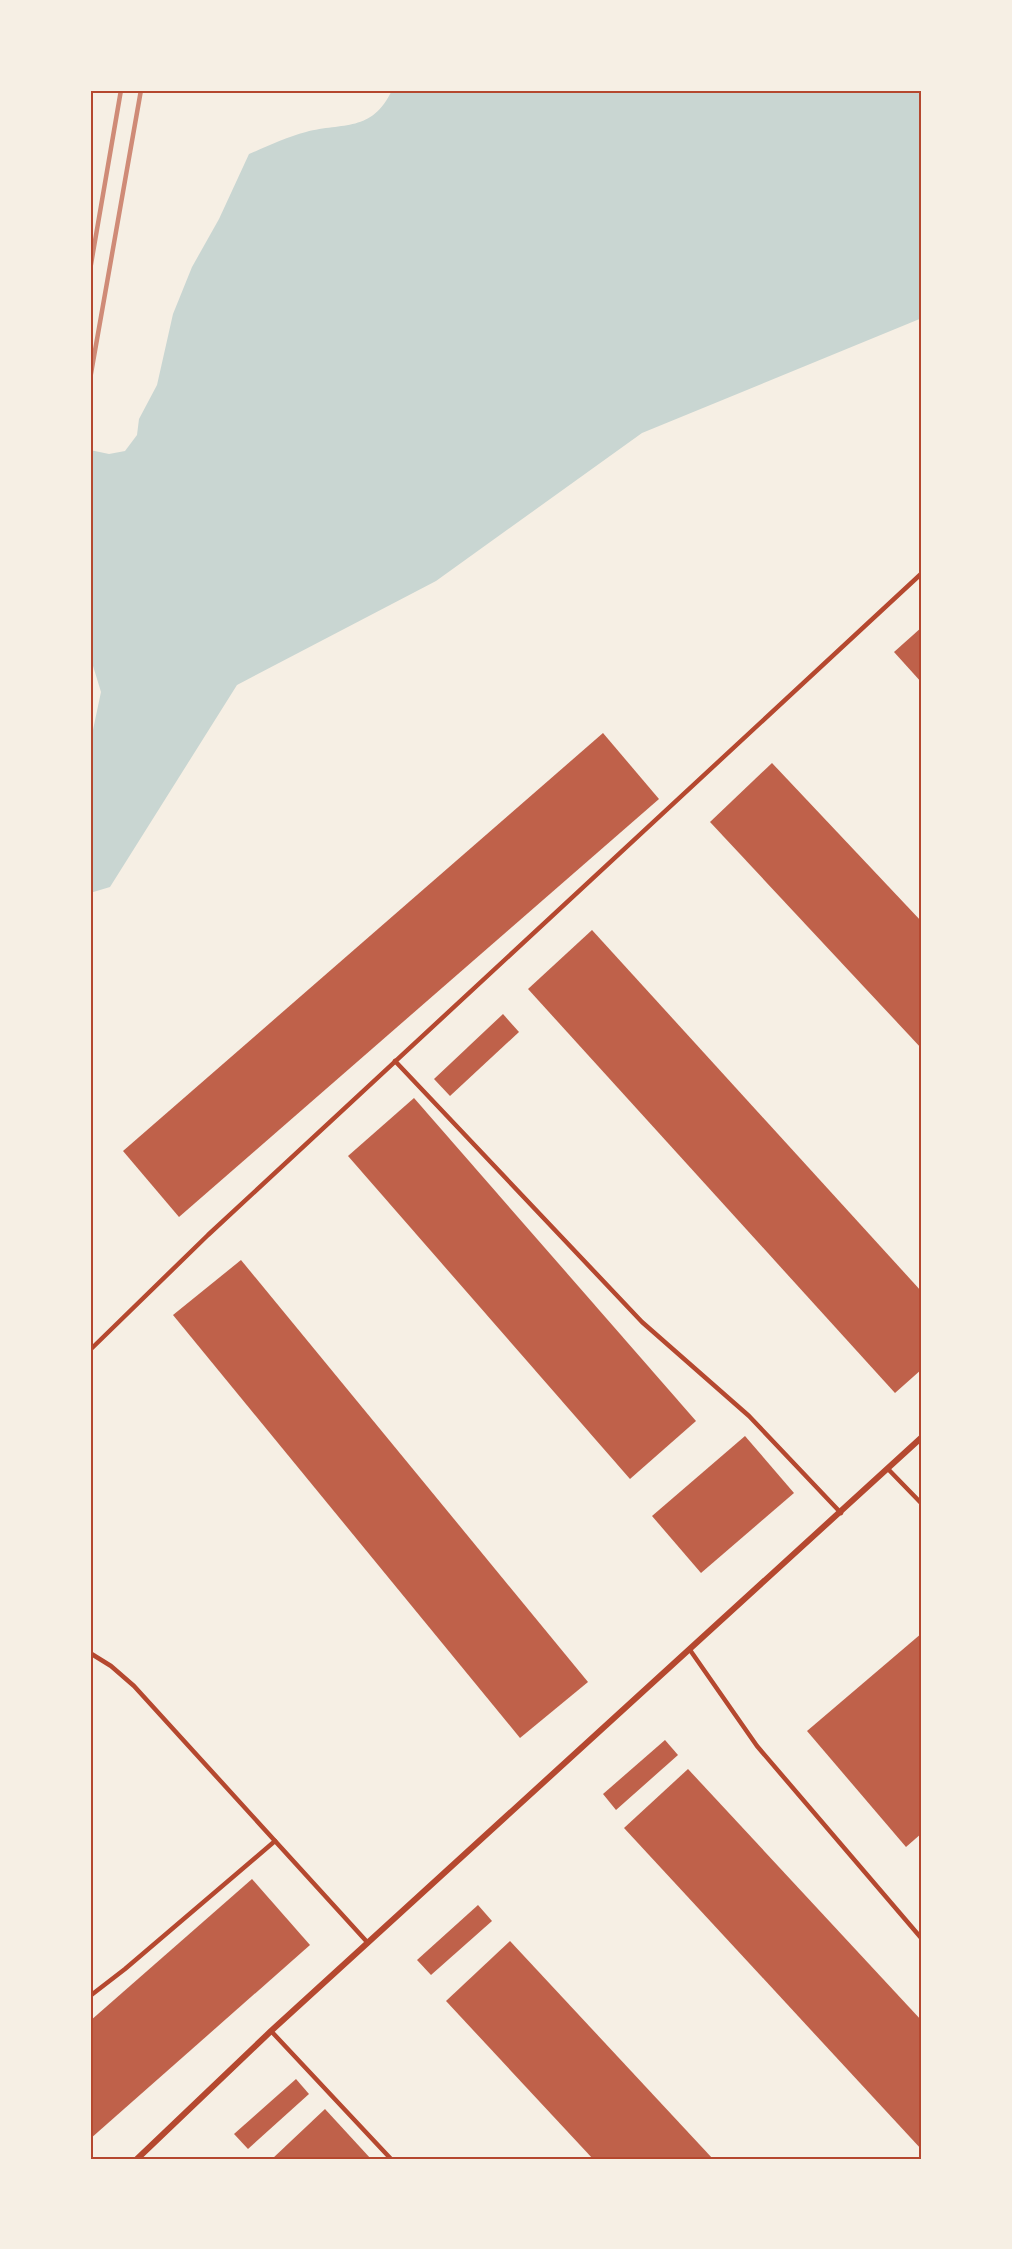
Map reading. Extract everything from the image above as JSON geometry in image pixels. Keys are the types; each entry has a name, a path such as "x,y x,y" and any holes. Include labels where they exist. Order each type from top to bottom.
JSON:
{"street":[{"path":"137,2159 271,2031 922,1437"}],"lane":[{"path":"90,1350 208,1235 922,573"},
{"path":"395,1061 642,1322 749,1416 841,1513"},
{"path":"888,1469 922,1504"},
{"path":"690,1650 757,1746 922,1939"},
{"path":"90,1653 111,1666 134,1686 368,1943"},
{"path":"90,1996 275,1841"},
{"path":"271,2031 391,2159"}],"shaded area":[{"path":"392,90 922,90 922,318 642,433 436,581 237,685 110,887 90,893 90,744 101,692 90,656 90,450 109,454 125,451 137,435 139,419 157,385 173,314 192,267 219,219 249,154 299,134 366,120 384,104"}],"building":[{"path":"922,627 922,683 894,652"},
{"path":"603,733 659,799 179,1217 123,1151"},
{"path":"772,763 922,922 922,1049 710,822"},
{"path":"592,930 922,1292 922,1369 895,1393 528,989"},
{"path":"503,1014 519,1032 450,1096 434,1079"},
{"path":"414,1098 696,1421 630,1479 348,1156"},
{"path":"241,1260 588,1682 520,1738 173,1315"},
{"path":"745,1436 794,1493 701,1573 652,1516"},
{"path":"922,1633 922,1833 906,1847 807,1731"},
{"path":"665,1740 678,1755 616,1810 603,1794"},
{"path":"688,1769 922,2021 922,2150 624,1828"},
{"path":"252,1879 310,1945 90,2139 90,2021"},
{"path":"478,1905 492,1921 431,1975 417,1960"},
{"path":"510,1941 713,2159 593,2159 446,2001"},
{"path":"296,2079 309,2094 248,2149 234,2134"},
{"path":"325,2109 371,2159 272,2159"}],"railway":[{"path":"90,270 121,90"},
{"path":"90,379 141,90"}]}
